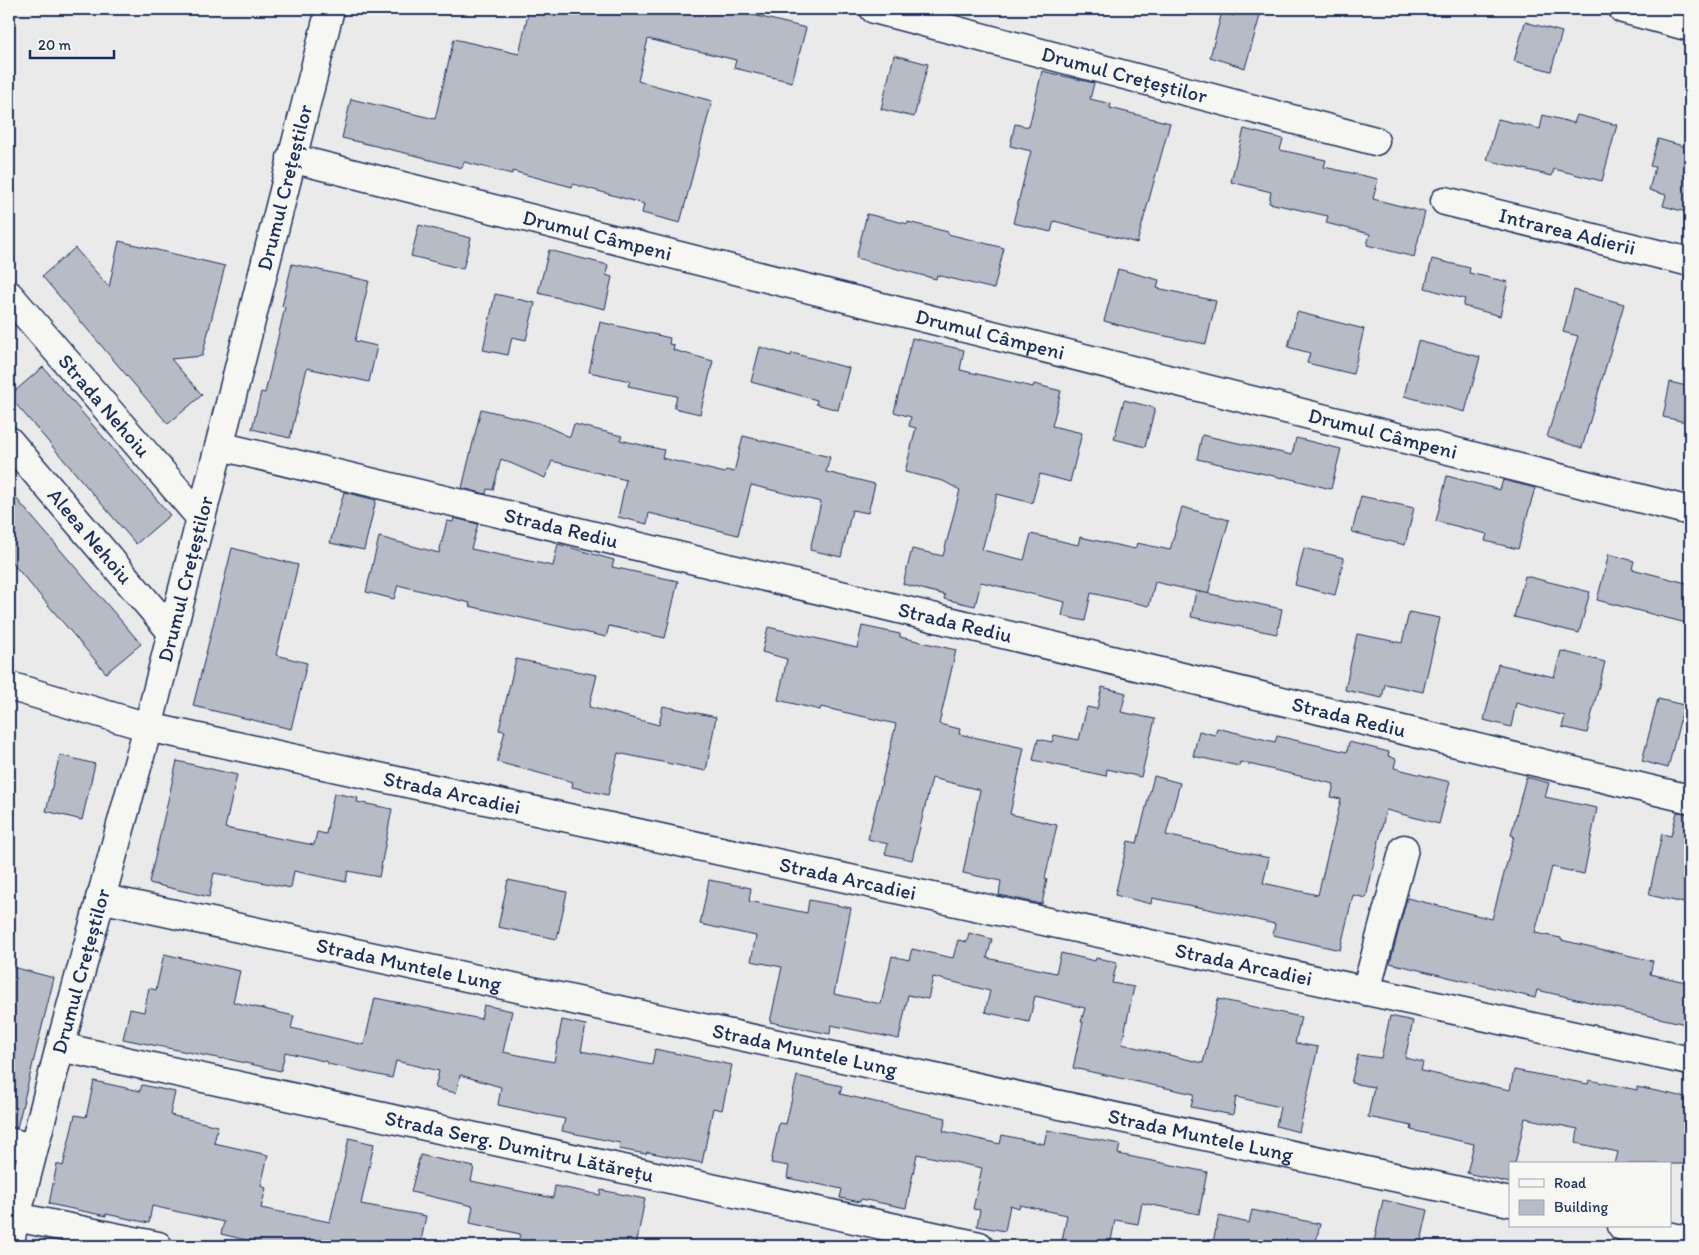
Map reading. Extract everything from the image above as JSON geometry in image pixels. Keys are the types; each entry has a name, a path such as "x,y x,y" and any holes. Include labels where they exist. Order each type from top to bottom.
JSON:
{"street":[{"name":"Drumul Crețeștilor","path":"9,1244 16,1217 21,1145 60,1047 148,727 330,9"},
{"name":"Drumul Crețeștilor","path":"874,9 1375,141"},
{"path":"1623,9 1690,27"},
{"name":"Drumul Câmpeni","path":"291,158 1690,511"},
{"name":"Intrarea Adierii","path":"1445,201 1690,262"},
{"name":"Strada Nehoiu","path":"9,294 201,518"},
{"name":"Aleea Nehoiu","path":"9,441 171,632"},
{"name":"Strada Rediu","path":"220,446 1690,799"},
{"name":"Strada Arcadiei","path":"9,686 148,727 1690,1061"},
{"path":"1366,991 1404,849"},
{"name":"Strada Muntele Lung","path":"100,898 1509,1202"},
{"name":"Strada Serg. Dumitru Lătărețu","path":"60,1047 979,1246"},
{"path":"16,1217 158,1246"},
{"path":"1631,1228 1690,1241"}],"building":[{"path":"529,9 729,9 806,28 792,82 734,68 736,60 648,39 638,81 712,101 680,223 642,213 644,204 573,184 572,187 512,171 512,174 464,162 462,168 342,138 351,99 435,119 454,39 519,54"},
{"path":"1234,9 1262,9 1245,68 1210,57 1222,12 1234,16"},
{"path":"1525,22 1562,32 1551,71 1514,61"},
{"path":"894,55 928,64 914,117 881,109"},
{"path":"1042,71 1094,83 1090,99 1111,104 1110,108 1170,123 1137,243 1054,221 1051,232 1013,223 1031,151 1010,146 1015,124 1029,127"},
{"path":"1543,115 1574,123 1577,115 1617,125 1602,181 1554,169 1552,176 1487,160 1498,119 1540,129"},
{"path":"1244,129 1283,139 1280,150 1326,160 1324,167 1378,179 1373,199 1425,212 1414,257 1367,245 1370,234 1326,223 1328,216 1269,203 1271,192 1231,182"},
{"path":"1658,139 1690,148 1690,213 1663,206 1666,195 1649,190 1655,167 1650,166"},
{"path":"867,214 908,224 908,222 1004,248 994,289 937,275 936,279 856,258"},
{"path":"419,225 471,238 463,269 411,256"},
{"path":"119,241 225,266 202,356 171,359 202,395 168,424 42,276 75,248 109,287"},
{"path":"549,250 608,265 606,275 612,277 605,309 538,293"},
{"path":"1432,259 1470,268 1469,273 1508,282 1500,316 1463,306 1465,299 1425,288"},
{"path":"292,264 369,281 355,341 377,346 369,382 307,368 290,438 252,429 261,392 265,393 285,307 282,306"},
{"path":"1118,269 1159,280 1157,288 1216,301 1206,344 1145,332 1104,321"},
{"path":"1574,290 1624,304 1582,448 1547,437 1578,336 1563,332"},
{"path":"495,294 535,303 526,340 512,337 508,355 483,350"},
{"path":"1297,312 1364,329 1353,374 1307,363 1310,353 1288,347"},
{"path":"600,322 670,338 669,344 674,345 673,350 713,361 700,414 674,408 677,396 628,386 630,381 589,372"},
{"path":"912,338 964,350 960,370 1033,387 1034,384 1061,391 1052,426 1082,433 1070,482 1040,474 1032,503 997,494 982,550 1024,560 1031,534 1078,545 1080,537 1135,549 1137,543 1170,550 1182,507 1229,520 1208,594 1155,582 1149,606 1091,593 1085,621 1062,616 1065,602 981,582 975,606 944,599 945,595 903,584 912,549 943,556 960,490 943,481 905,472 916,428 909,426 911,417 894,412"},
{"path":"1418,341 1480,357 1465,412 1404,396"},
{"path":"760,347 791,356 792,353 849,368 838,410 816,404 817,400 751,382"},
{"path":"43,367 170,515 136,544 9,396"},
{"path":"1670,382 1690,387 1690,423 1663,417"},
{"path":"1124,400 1155,408 1145,447 1114,439"},
{"path":"481,409 539,423 570,437 574,424 622,436 620,440 664,450 662,458 725,473 726,470 734,472 743,436 830,457 826,472 875,484 868,513 852,510 841,557 810,550 821,502 751,485 738,535 649,513 647,524 618,517 626,480 552,461 545,478 501,459 493,490 487,489 486,494 462,488"},
{"path":"1202,435 1292,455 1296,438 1341,449 1331,489 1197,459"},
{"path":"1447,476 1500,490 1503,480 1535,488 1518,549 1485,541 1487,534 1436,521"},
{"path":"9,490 141,644 106,673 9,559"},
{"path":"344,492 376,500 364,550 330,543"},
{"path":"1361,496 1414,508 1405,545 1352,532"},
{"path":"454,518 478,524 471,549 553,566 558,544 614,560 612,567 678,581 665,638 609,626 606,637 469,606 470,603 398,585 394,599 366,592 379,537 439,553 447,521 453,522"},
{"path":"232,548 298,565 276,655 307,663 291,729 193,706"},
{"path":"1304,548 1344,558 1335,595 1295,585"},
{"path":"1609,554 1634,561 1632,569 1690,584 1690,624 1597,600"},
{"path":"1525,576 1590,592 1579,633 1514,617"},
{"path":"1196,591 1282,609 1277,634 1191,617"},
{"path":"1409,612 1440,618 1423,692 1385,684 1382,698 1345,690 1357,634 1402,643"},
{"path":"862,626 900,634 900,637 956,650 939,724 960,729 959,734 1024,748 1010,814 1057,825 1045,879 1047,879 1042,904 999,895 1001,881 963,873 980,790 932,778 912,860 885,854 888,844 868,839 896,724 821,707 820,710 778,700 787,659 762,652 768,627 857,648"},
{"path":"1561,651 1605,662 1587,733 1562,727 1565,716 1516,703 1511,727 1484,720 1498,664 1554,677"},
{"path":"516,659 597,675 589,707 659,725 663,706 716,717 706,771 618,753 608,795 572,787 573,782 497,762 505,731 499,730"},
{"path":"1102,687 1126,693 1121,712 1155,719 1141,777 1107,769 1106,776 1033,760 1038,739 1052,742 1054,735 1079,740 1087,707 1097,709"},
{"path":"1658,699 1684,705 1668,768 1642,761"},
{"path":"1217,728 1275,742 1277,736 1347,752 1349,742 1389,752 1388,756 1396,759 1394,768 1450,782 1439,824 1386,810 1366,898 1353,895 1340,950 1273,935 1275,924 1152,898 1151,904 1115,895 1128,841 1137,843 1154,776 1180,783 1166,835 1269,858 1263,883 1318,895 1341,799 1331,797 1334,784 1240,762 1239,766 1193,756 1199,731 1215,735"},
{"path":"60,755 95,764 82,820 46,811"},
{"path":"177,761 237,775 225,828 314,845 317,832 326,834 334,793 358,798 357,802 392,809 379,877 348,871 346,882 294,871 291,888 214,873 209,897 149,883"},
{"path":"1526,777 1549,783 1545,797 1597,808 1584,874 1552,867 1535,933 1653,961 1650,974 1690,983 1690,1025 1537,990 1535,998 1390,963 1407,898 1492,919 1514,836 1511,835"},
{"path":"1677,812 1690,814 1690,876 1684,903 1649,895 1662,834 1671,836"},
{"path":"508,880 567,892 557,939 498,927"},
{"path":"709,880 751,888 749,901 807,913 809,900 851,908 834,994 881,1004 892,956 909,960 912,949 953,958 958,940 967,942 969,933 992,939 987,958 1056,973 1061,953 1095,961 1096,958 1117,962 1112,983 1134,987 1122,1044 1203,1063 1218,999 1301,1017 1295,1043 1318,1047 1299,1132 1276,1126 1280,1107 1236,1097 1233,1115 1191,1107 1194,1094 1073,1068 1085,1008 1035,996 1029,1022 985,1012 990,991 933,977 928,999 908,995 899,1039 831,1025 830,1034 770,1022 782,967 751,961 756,936 700,924"},
{"path":"164,954 240,971 233,1002 294,1016 291,1028 364,1045 375,998 481,1019 484,1005 512,1011 503,1052 554,1062 562,1020 586,1025 581,1051 652,1065 655,1049 732,1065 722,1110 713,1108 702,1163 647,1152 646,1154 619,1149 620,1143 562,1131 565,1119 498,1105 501,1087 460,1075 456,1093 435,1088 439,1071 396,1061 392,1078 328,1064 328,1062 285,1052 281,1071 123,1039 130,1009 144,1012 149,988 156,990"},
{"path":"9,966 54,978 17,1128 9,1127"},
{"path":"1390,1016 1413,1021 1405,1058 1423,1062 1421,1071 1510,1090 1514,1070 1588,1084 1589,1080 1637,1090 1637,1087 1690,1098 1690,1164 1672,1164 1672,1162 1616,1162 1618,1152 1576,1143 1578,1129 1525,1118 1515,1162 1509,1162 1509,1183 1467,1173 1474,1144 1411,1130 1412,1126 1368,1117 1374,1087 1351,1083 1358,1055 1381,1058"},
{"path":"797,1076 842,1086 840,1094 946,1118 943,1131 1000,1144 1002,1135 1044,1144 1047,1130 1120,1144 1118,1154 1207,1172 1199,1214 1142,1203 1138,1224 1115,1220 1110,1246 1089,1246 1062,1241 1067,1215 1020,1205 1019,1208 1010,1205 1005,1231 977,1226 980,1210 973,1209 982,1168 917,1154 906,1208 861,1199 860,1202 840,1198 842,1189 787,1178 789,1166 771,1163 779,1123 786,1124"},
{"path":"94,1081 140,1091 142,1085 175,1092 170,1115 218,1126 214,1143 268,1155 261,1186 266,1188 261,1208 330,1222 349,1138 374,1144 361,1204 426,1216 420,1246 271,1246 221,1234 224,1222 152,1206 149,1223 49,1204 57,1164 63,1166 75,1115 86,1117"},
{"path":"420,1155 474,1167 471,1181 553,1198 555,1186 600,1195 601,1190 645,1199 636,1246 517,1246 520,1234 470,1223 473,1206 411,1192"},
{"path":"1383,1200 1428,1210 1420,1246 1373,1246"},
{"path":"1252,1210 1320,1224 1315,1246 1212,1246 1219,1216 1249,1223"}]}
